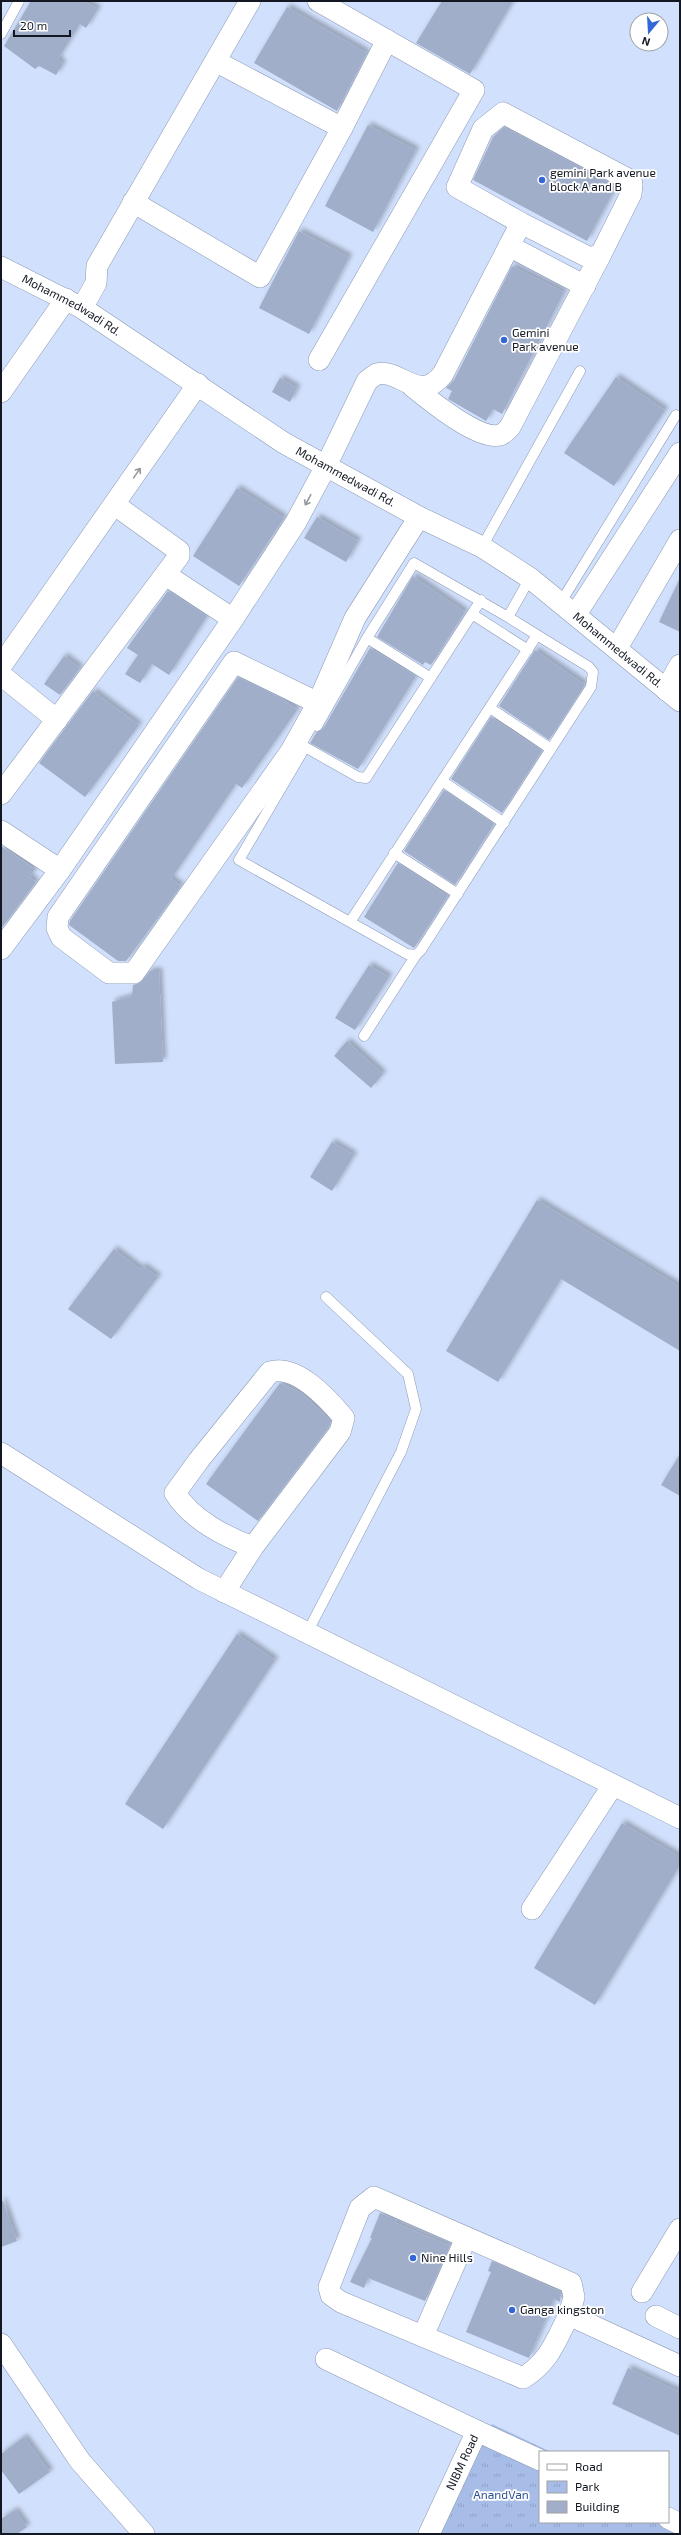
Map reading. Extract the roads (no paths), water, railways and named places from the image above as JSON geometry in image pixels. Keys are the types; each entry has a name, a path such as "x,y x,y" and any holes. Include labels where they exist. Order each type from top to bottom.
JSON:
{"street":[{"path":"1,392 73,303 96,283 97,266 133,202 217,62 250,1"},
{"path":"318,1 474,90 319,360"},
{"path":"133,202 260,277 342,128 387,40"},
{"path":"217,62 342,128"},
{"path":"1,949 60,870 233,619 296,522 326,466 366,381 376,374 386,374 412,386 440,409 486,434 501,435 510,427 585,286 601,254 631,194 632,184 626,178 503,113 483,129 457,187 521,223 590,258 601,254"},
{"path":"412,386 429,385 438,381 443,374 521,223"},
{"path":"509,246 585,286"},
{"name":"Mohammedwadi Rd.","path":"1,267 73,303 198,384 284,443 419,517 482,547 530,578 673,695"},
{"path":"1,666 115,505 198,384"},
{"path":"568,608 680,453"},
{"path":"1,794 179,556 178,551 115,505"},
{"path":"318,703 234,662 58,917 57,928 62,937 109,973 134,973 291,751 318,703 354,618 419,517"},
{"path":"617,648 680,540"},
{"path":"166,574 233,619"},
{"path":"673,695 680,665"},
{"path":"1,674 57,720"},
{"path":"1,831 60,870"},
{"path":"224,1592 253,1547 340,1432 344,1418 328,1399 291,1371 280,1369 270,1372 199,1460 175,1493 184,1507 232,1540 253,1547"},
{"path":"1,1454 199,1580 680,1818"},
{"path":"532,1909 614,1785"},
{"path":"374,2197 466,2238 571,2283 574,2297 569,2315 539,2368 523,2378 342,2302 331,2295 329,2287 360,2208 374,2197"},
{"path":"642,2292 680,2229"},
{"path":"423,2336 466,2238"},
{"path":"569,2315 680,2366"},
{"path":"656,2316 680,2328"},
{"path":"1,2344 80,2462 144,2534"},
{"path":"326,2359 477,2431"},
{"name":"NIBM Road","path":"429,2534 477,2431 539,2460"},
{"path":"669,2518 680,2524"}],"lane":[{"path":"1,34 19,1"},
{"path":"482,547 580,371"},
{"path":"568,608 676,415"},
{"path":"364,1036 416,955 421,950 458,894 591,687 593,672 588,667 481,600 414,563 367,638 239,860 407,954 416,955"},
{"path":"508,617 530,578"},
{"path":"305,747 358,777 366,778 481,600"},
{"path":"472,614 528,650"},
{"path":"350,922 537,635"},
{"path":"367,638 431,678"},
{"path":"490,708 551,750"},
{"path":"442,781 504,823"},
{"path":"394,854 458,894"},
{"path":"307,1633 401,1452 416,1409 408,1374 326,1297"}],"place":[{"name":"gemini Park avenue block A and B","path":"542,180"},
{"name":"Gemini Park avenue","path":"504,340"},
{"name":"Nine Hills","path":"413,2258"},
{"name":"Ganga kingston","path":"512,2310"}],"park label":[{"name":"AnandVan","path":"501,2495"}]}
